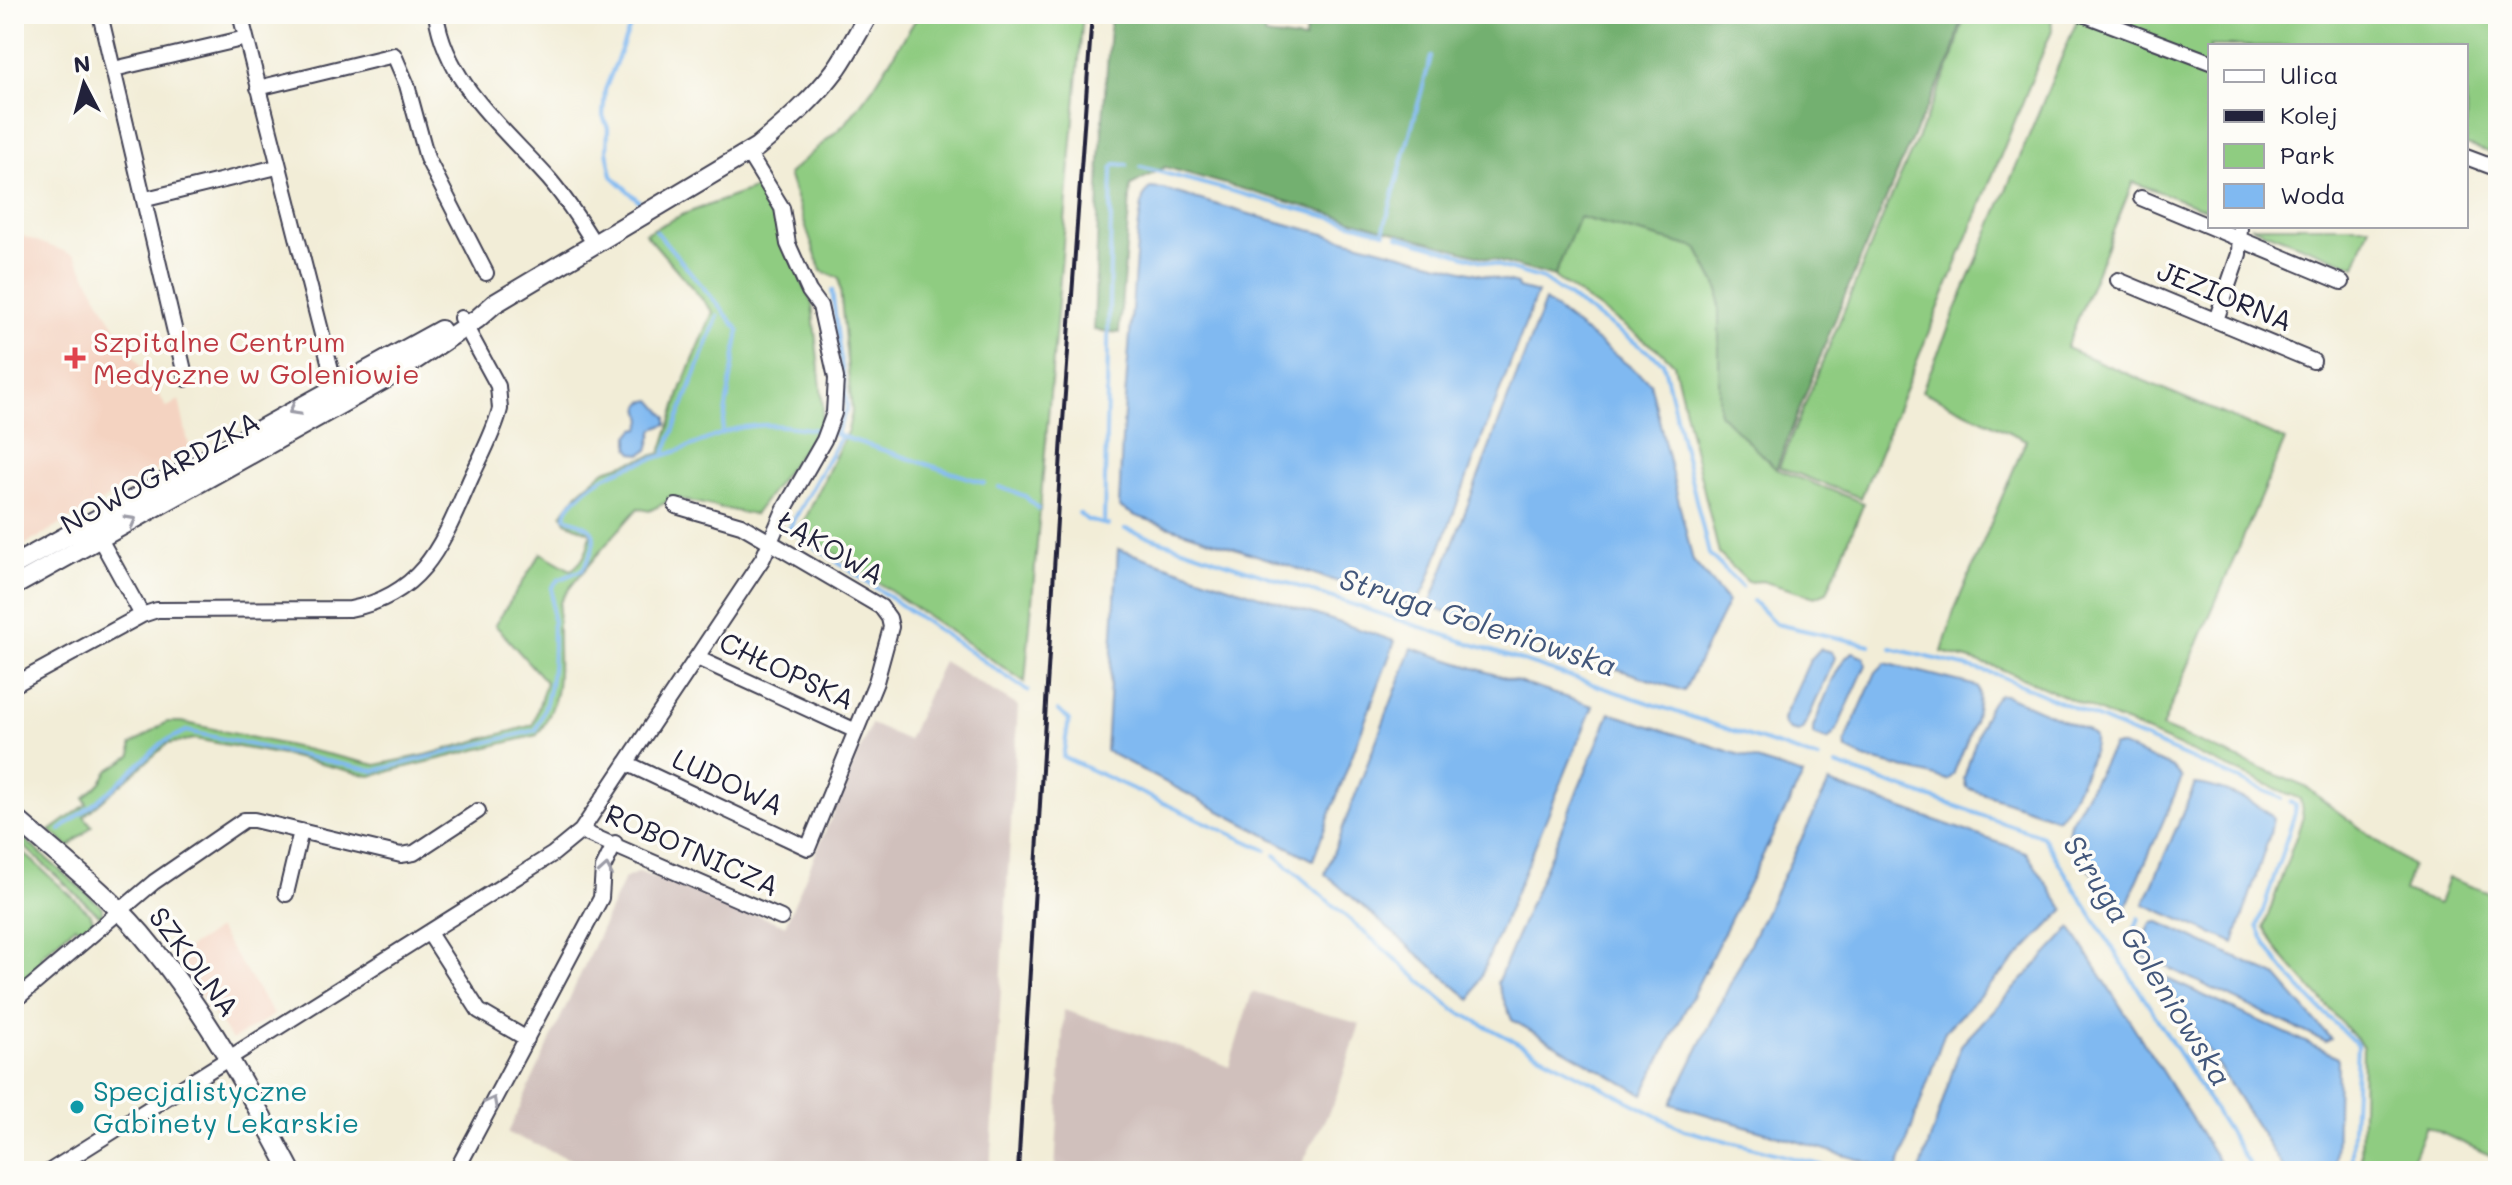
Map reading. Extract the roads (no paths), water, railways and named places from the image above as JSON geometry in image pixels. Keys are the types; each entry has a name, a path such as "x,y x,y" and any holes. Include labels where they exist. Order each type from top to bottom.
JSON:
{"street":[{"path":"100,14 186,379"},
{"path":"240,14 338,396"},
{"path":"436,14 445,50 462,82 550,180 578,216 595,245"},
{"name":"NOWOGARDZKA","path":"14,565 338,396 391,376 463,322 748,153 795,116 818,91 838,67 869,14"},
{"path":"2083,14 2208,61"},
{"path":"114,69 246,38"},
{"path":"258,88 394,55 407,85 427,158 486,273"},
{"path":"50,1171 553,854 581,831 770,544 784,510 824,440 834,413 836,378 820,306 809,291 788,244 782,208 748,153"},
{"path":"2468,158 2498,169"},
{"path":"146,199 277,167"},
{"path":"2141,198 2208,221"},
{"path":"2216,320 2239,254 2239,232 2342,282"},
{"name":"JEZIORNA","path":"2118,280 2313,361"},
{"path":"14,685 142,615 171,609 350,609 379,600 414,579 440,548 500,409 498,386 463,322"},
{"name":"NOWOGARDZKA","path":"14,586 100,539 338,396"},
{"name":"ŁĄKOWA","path":"676,506 741,525 881,607 889,618 889,637 876,682 856,731"},
{"path":"100,539 142,615"},
{"name":"CHŁOPSKA","path":"697,658 856,731"},
{"name":"LUDOWA","path":"626,763 808,848 856,731"},
{"path":"14,1001 154,882 244,820 408,855 478,811"},
{"name":"SZKOLNA","path":"14,817 119,911 152,946 229,1057 291,1171"},
{"path":"286,894 301,831"},
{"name":"ROBOTNICZA","path":"581,831 615,843 781,918"},
{"path":"456,1171 601,898 603,868 615,843"},
{"path":"429,933 479,1011 527,1039"}],"water":[{"path":"1150,188 1517,284 1518,288 1537,293 1425,589 1415,604 1409,605 1136,516 1119,507 1138,230 1143,198"},
{"path":"1545,301 1650,382 1693,561 1728,602 1684,691 1429,607"},
{"path":"652,400 667,417 667,424 654,429 648,450 641,454 633,453 629,448 629,436 640,428 643,421 640,406"},
{"path":"1118,549 1395,641 1313,860 1106,751"},
{"path":"1412,648 1593,706 1471,1000 1325,874"},
{"path":"1820,649 1832,652 1835,658 1804,728 1799,732 1790,730 1783,719 1810,660"},
{"path":"1853,652 1864,657 1866,665 1836,731 1828,740 1813,735 1813,728 1836,674"},
{"path":"1885,663 1977,686 1979,695 1975,718 1953,775 1948,780 1864,758 1846,749 1845,742 1876,672"},
{"path":"1999,695 2086,730 2094,737 2081,780 2056,818 1966,787 1964,778 1978,733 1988,709"},
{"path":"1610,713 1803,775 1643,1094 1512,1020 1497,983"},
{"path":"2113,746 2122,746 2173,768 2182,778 2126,907 2118,911 2111,905 2068,833 2070,823"},
{"path":"1829,783 2026,852 2064,910 1945,1031 1897,1171 1671,1104"},
{"path":"2195,784 2237,796 2258,806 2273,818 2234,943 2144,904"},
{"path":"2159,922 2276,976 2331,1039 2326,1042 2143,956 2140,949 2151,923"},
{"path":"2071,928 2225,1171 1920,1171 1961,1045"},
{"path":"2161,976 2338,1057 2336,1171 2285,1171"}],"waterway":[{"path":"635,14 605,90 603,116 608,128 607,151 612,176 641,203"},
{"path":"1383,232 1431,57"},
{"path":"1104,524 1112,169 1116,164 1127,165"},
{"path":"1141,167 1385,232"},
{"path":"656,231 739,330 722,432"},
{"path":"1398,236 1543,279 1663,362 1709,554 1742,587"},
{"path":"832,290 847,408 836,434"},
{"path":"664,455 718,316"},
{"name":"Struga Goleniowska","path":"60,830 111,790 162,743 186,731 374,771 536,730 551,677 552,587 558,580 582,570 594,543 589,528 565,517 574,502 589,487 614,472 734,429 769,425 820,430"},
{"name":"Struga Goleniowska","path":"834,434 984,483"},
{"path":"841,436 789,529 1028,691"},
{"name":"Struga Goleniowska","path":"999,487 1025,496 1038,509"},
{"name":"Struga Goleniowska","path":"1079,513 1087,520 1108,525"},
{"name":"Struga Goleniowska","path":"1125,529 1818,759"},
{"path":"1753,601 1776,624 1870,645"},
{"path":"1891,648 1996,674 2281,798"},
{"path":"1058,711 1069,719 1063,757 1266,850"},
{"name":"Struga Goleniowska","path":"1836,765 2042,836 2253,1171"},
{"path":"2290,802 2295,805 2295,813 2258,926 2287,973 2357,1045 2351,1171"},
{"path":"1275,855 1453,1009 1684,1130 1844,1171"},
{"name":"Struga Goleniowska","path":"14,872 21,868"},
{"path":"2134,930 2139,918"}],"railway":[{"path":"1018,1171 1062,436 1092,14"}],"place":[{"name":"Szpitalne Centrum Medyczne w Goleniowie","path":"75,358"},
{"name":"Specjalistyczne Gabinety Lekarskie","path":"77,1107"}]}
